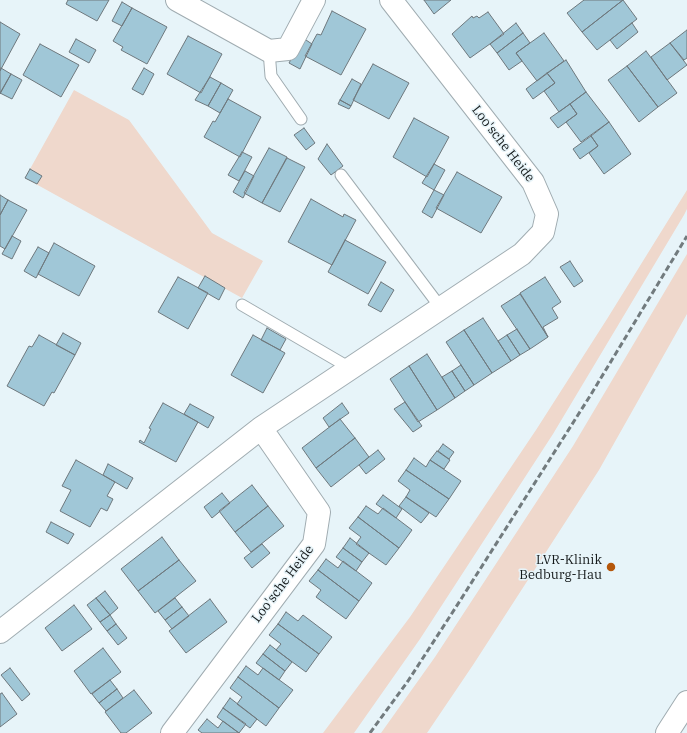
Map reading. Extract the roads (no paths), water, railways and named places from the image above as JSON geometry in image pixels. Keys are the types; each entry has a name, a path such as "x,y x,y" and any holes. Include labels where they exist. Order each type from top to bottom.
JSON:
{"street":[{"path":"177,0 269,51 288,49 314,0"},
{"name":"Loo'sche Heide","path":"0,632 261,428 522,254 544,232 547,214 533,182 391,0"},
{"name":"Loo'sche Heide","path":"172,733 314,544 319,512 261,428"},
{"path":"667,733 687,702"}],"lane":[{"path":"269,51 271,76 302,118"},
{"path":"341,175 441,308"},
{"path":"242,305 350,368"}],"railway":[{"path":"370,733 408,681 456,607 590,396 687,236"}],"place":[{"name":"LVR-Klinik Bedburg-Hau","path":"611,567"}]}
